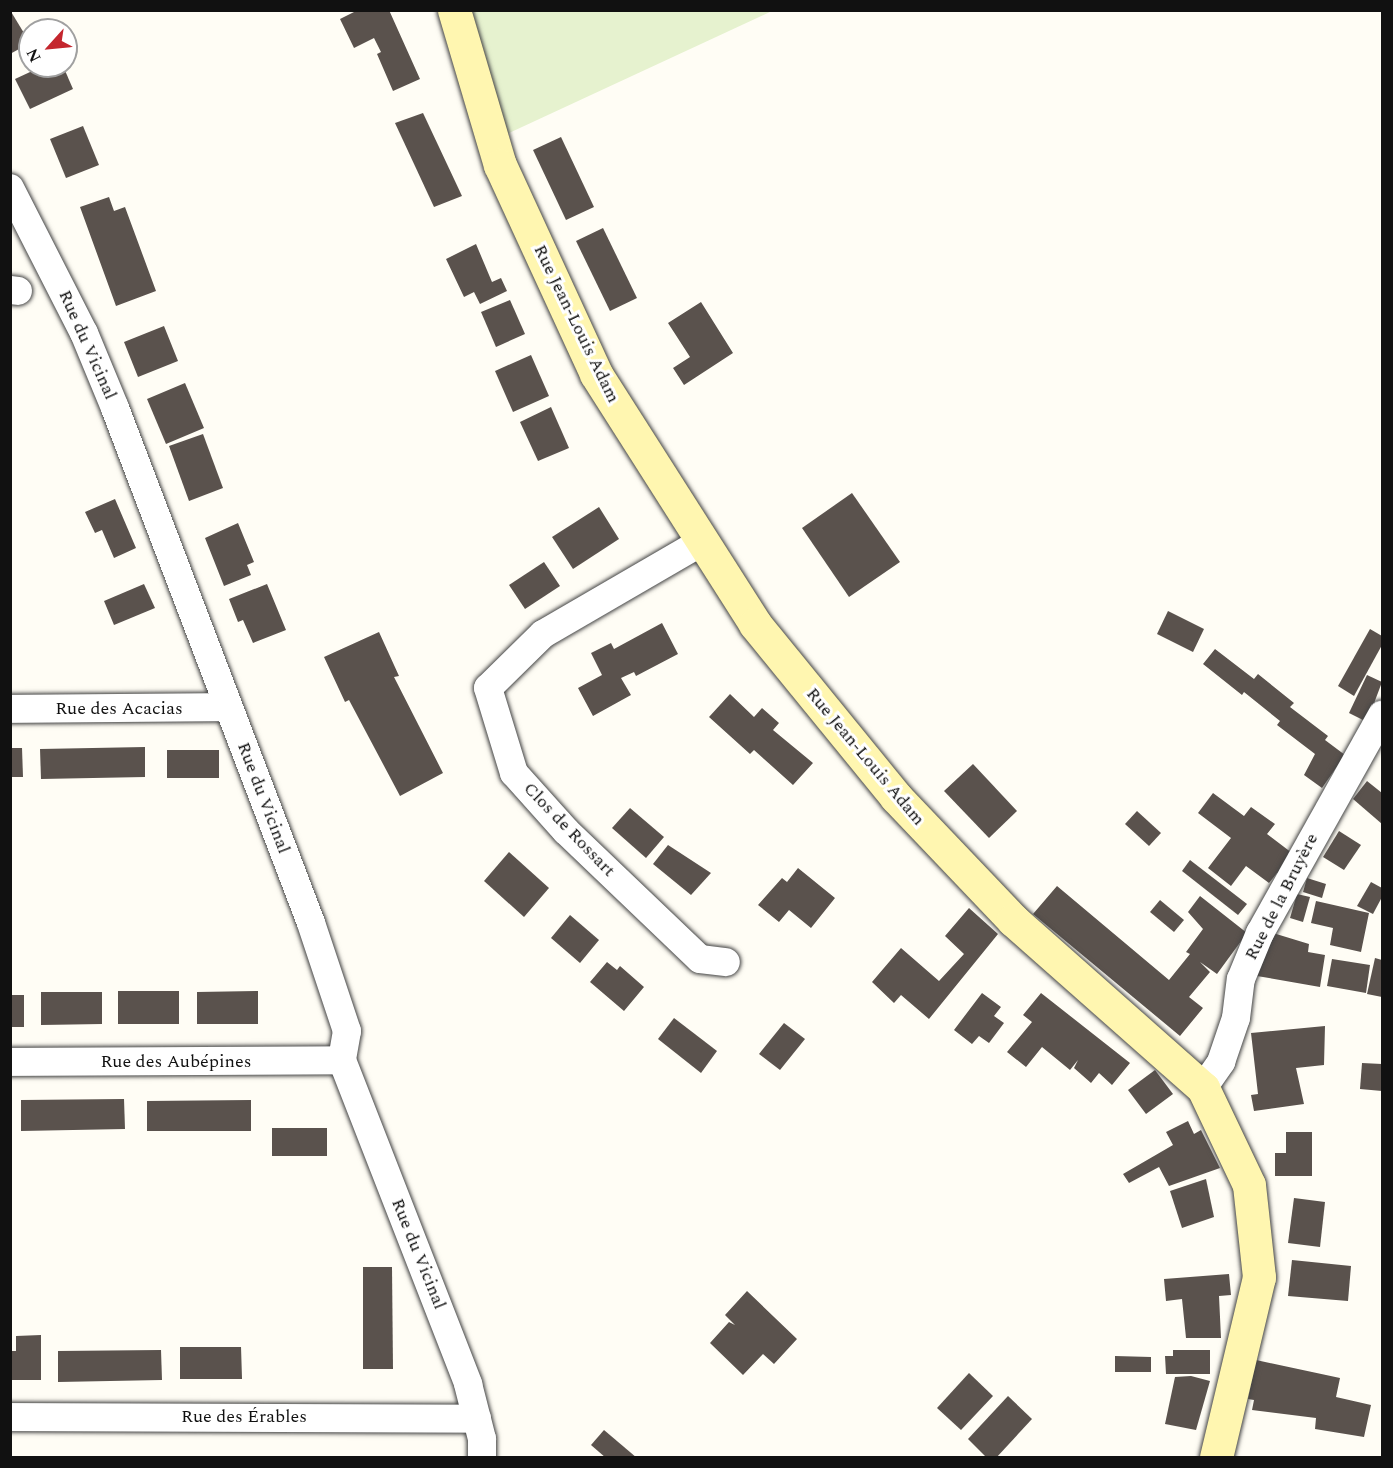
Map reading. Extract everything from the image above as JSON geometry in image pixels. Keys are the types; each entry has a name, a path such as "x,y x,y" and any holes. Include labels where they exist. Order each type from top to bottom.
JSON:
{"street":[{"name":"Rue Jean-Louis Adam","path":"454,10 500,165 596,374 700,543 754,624 896,797 1013,920 1203,1088 1250,1185 1259,1277 1216,1458"},
{"name":"Rue du Vicinal","path":"10,188 84,333 219,675 226,707 338,1003 347,1031 342,1060 448,1331 477,1419 482,1458"},
{"name":"Clos de Rossart","path":"700,543 543,634 488,688 514,773 566,831 700,959 726,962"},
{"name":"Rue des Acacias","path":"10,709 226,707"},
{"name":"Rue de la Bruyère","path":"1203,1088 1221,1062 1236,1018 1241,979 1260,933 1383,715"},
{"name":"Rue des Aubépines","path":"10,1062 342,1060"},
{"name":"Rue des Érables","path":"10,1417 477,1419"}],"green space":[{"path":"466,11 772,11 505,135"}],"building":[{"path":"10,10 18,23 18,50 10,54"},
{"path":"358,10 389,10 420,79 393,91 377,54 381,52 374,38 354,48 340,19"},
{"path":"68,78 73,89 30,109 15,79"},
{"path":"423,113 462,196 434,207 395,123"},
{"path":"83,126 99,165 66,178 50,139"},
{"path":"561,137 594,207 566,220 533,150"},
{"path":"109,197 114,211 125,207 156,291 116,306 80,207"},
{"path":"603,228 637,298 610,311 576,241"},
{"path":"476,244 492,282 501,278 507,291 480,304 474,292 464,297 446,259"},
{"path":"510,300 525,334 496,347 481,312"},
{"path":"701,302 733,353 684,385 673,368 690,357 668,323"},
{"path":"164,326 178,361 138,377 124,342"},
{"path":"531,355 549,396 513,412 495,371"},
{"path":"185,383 204,428 166,444 147,399"},
{"path":"551,407 569,448 538,461 520,422"},
{"path":"203,434 223,488 189,501 169,446"},
{"path":"852,493 900,562 849,597 802,528"},
{"path":"115,499 136,548 114,558 102,530 95,533 85,512"},
{"path":"599,507 619,539 573,569 552,537"},
{"path":"238,523 254,562 247,565 251,575 224,586 205,538"},
{"path":"544,562 560,586 525,609 509,585"},
{"path":"144,584 155,608 114,625 104,601"},
{"path":"267,584 286,630 253,643 243,620 238,622 229,599"},
{"path":"1168,611 1204,629 1193,652 1157,634"},
{"path":"662,623 678,654 636,676 634,672 621,678 631,695 593,716 578,688 602,675 591,653 611,643 614,649"},
{"path":"1370,629 1382,636 1382,645 1354,696 1338,686"},
{"path":"379,632 399,676 394,677 443,773 400,796 349,700 345,702 324,657"},
{"path":"1215,649 1254,679 1258,674 1294,703 1290,707 1328,736 1325,740 1345,755 1322,788 1304,775 1315,754 1277,725 1280,721 1244,692 1242,695 1203,664"},
{"path":"1367,675 1382,682 1367,722 1349,713"},
{"path":"730,694 754,717 762,708 779,723 773,730 813,763 793,785 754,750 750,754 709,717"},
{"path":"145,747 145,777 41,779 40,749"},
{"path":"10,748 22,748 23,777 10,777"},
{"path":"167,750 219,750 219,778 167,778"},
{"path":"973,764 1017,811 989,838 944,791"},
{"path":"1367,781 1382,793 1382,824 1353,799"},
{"path":"1213,793 1244,816 1251,807 1275,824 1267,834 1292,853 1281,874 1277,873 1269,883 1246,866 1231,886 1208,868 1231,838 1198,813"},
{"path":"630,808 664,837 646,858 612,828"},
{"path":"1137,811 1161,833 1149,846 1125,824"},
{"path":"1339,831 1361,845 1344,870 1323,857"},
{"path":"668,845 711,873 691,895 653,864"},
{"path":"509,852 549,888 524,917 484,881"},
{"path":"1190,860 1247,904 1238,915 1182,871"},
{"path":"798,868 835,898 811,928 789,910 779,922 758,905 782,878 787,882"},
{"path":"1307,878 1326,884 1322,898 1303,892"},
{"path":"1371,882 1382,888 1382,897 1373,914 1357,906"},
{"path":"1057,886 1169,980 1190,954 1186,952 1203,929 1188,912 1200,896 1247,933 1217,974 1200,962 1210,972 1189,997 1203,1008 1180,1036 1033,914"},
{"path":"1297,894 1310,897 1303,922 1290,918"},
{"path":"1160,900 1184,920 1174,932 1150,912"},
{"path":"1316,901 1369,913 1361,952 1330,945 1333,928 1311,923"},
{"path":"969,908 998,934 929,1019 901,995 894,1003 872,982 901,948 939,981 964,954 945,936"},
{"path":"570,915 599,940 580,963 551,938"},
{"path":"1273,933 1309,944 1308,952 1325,955 1320,987 1257,976"},
{"path":"1375,958 1382,960 1382,997 1367,994"},
{"path":"1332,959 1370,965 1366,993 1327,986"},
{"path":"607,962 617,970 620,966 644,987 624,1011 590,982"},
{"path":"118,991 179,991 179,1024 118,1024"},
{"path":"258,991 258,1024 197,1024 197,992"},
{"path":"41,992 102,992 102,1024 41,1025"},
{"path":"982,993 1001,1007 994,1016 1004,1023 989,1043 979,1036 972,1044 954,1030"},
{"path":"1041,993 1130,1063 1112,1085 1099,1073 1091,1083 1074,1068 1078,1060 1070,1070 1042,1047 1026,1067 1007,1052 1032,1022 1023,1015"},
{"path":"10,995 24,995 24,1027 10,1027"},
{"path":"674,1018 717,1051 701,1073 658,1039"},
{"path":"784,1023 805,1039 780,1070 759,1054"},
{"path":"1325,1026 1324,1065 1296,1068 1304,1104 1254,1111 1251,1095 1258,1094 1251,1033"},
{"path":"1362,1063 1382,1064 1382,1091 1360,1089"},
{"path":"1155,1070 1173,1094 1146,1114 1128,1090"},
{"path":"124,1099 125,1129 21,1131 21,1100"},
{"path":"251,1100 251,1131 147,1131 147,1101"},
{"path":"1188,1121 1194,1134 1201,1130 1220,1168 1169,1186 1159,1167 1129,1183 1123,1174 1173,1145 1166,1132"},
{"path":"272,1128 327,1128 327,1156 272,1156"},
{"path":"1286,1132 1312,1132 1312,1176 1275,1176 1275,1153 1286,1153"},
{"path":"1206,1179 1214,1217 1182,1228 1170,1191"},
{"path":"1294,1198 1325,1202 1320,1247 1288,1243"},
{"path":"1292,1260 1351,1266 1348,1301 1288,1296"},
{"path":"363,1267 392,1267 393,1369 363,1369"},
{"path":"1229,1274 1231,1295 1219,1296 1221,1338 1186,1338 1182,1299 1166,1301 1164,1279"},
{"path":"747,1291 797,1339 774,1364 763,1354 743,1375 710,1343 729,1322 735,1325 725,1315"},
{"path":"41,1335 41,1380 10,1380 10,1351 16,1351 16,1336"},
{"path":"180,1347 241,1347 242,1379 180,1379"},
{"path":"161,1350 162,1380 58,1382 58,1351"},
{"path":"1173,1350 1210,1350 1210,1374 1166,1374 1165,1356 1173,1356"},
{"path":"1115,1356 1151,1357 1151,1372 1115,1372"},
{"path":"1256,1360 1340,1378 1336,1397 1371,1405 1364,1437 1315,1429 1316,1418 1252,1410 1254,1400 1248,1399"},
{"path":"969,1373 993,1396 961,1430 937,1408"},
{"path":"1191,1376 1210,1381 1196,1430 1165,1424 1175,1377"},
{"path":"1008,1396 1032,1419 996,1458 987,1458 968,1439"},
{"path":"604,1430 637,1458 606,1458 591,1445"}]}
